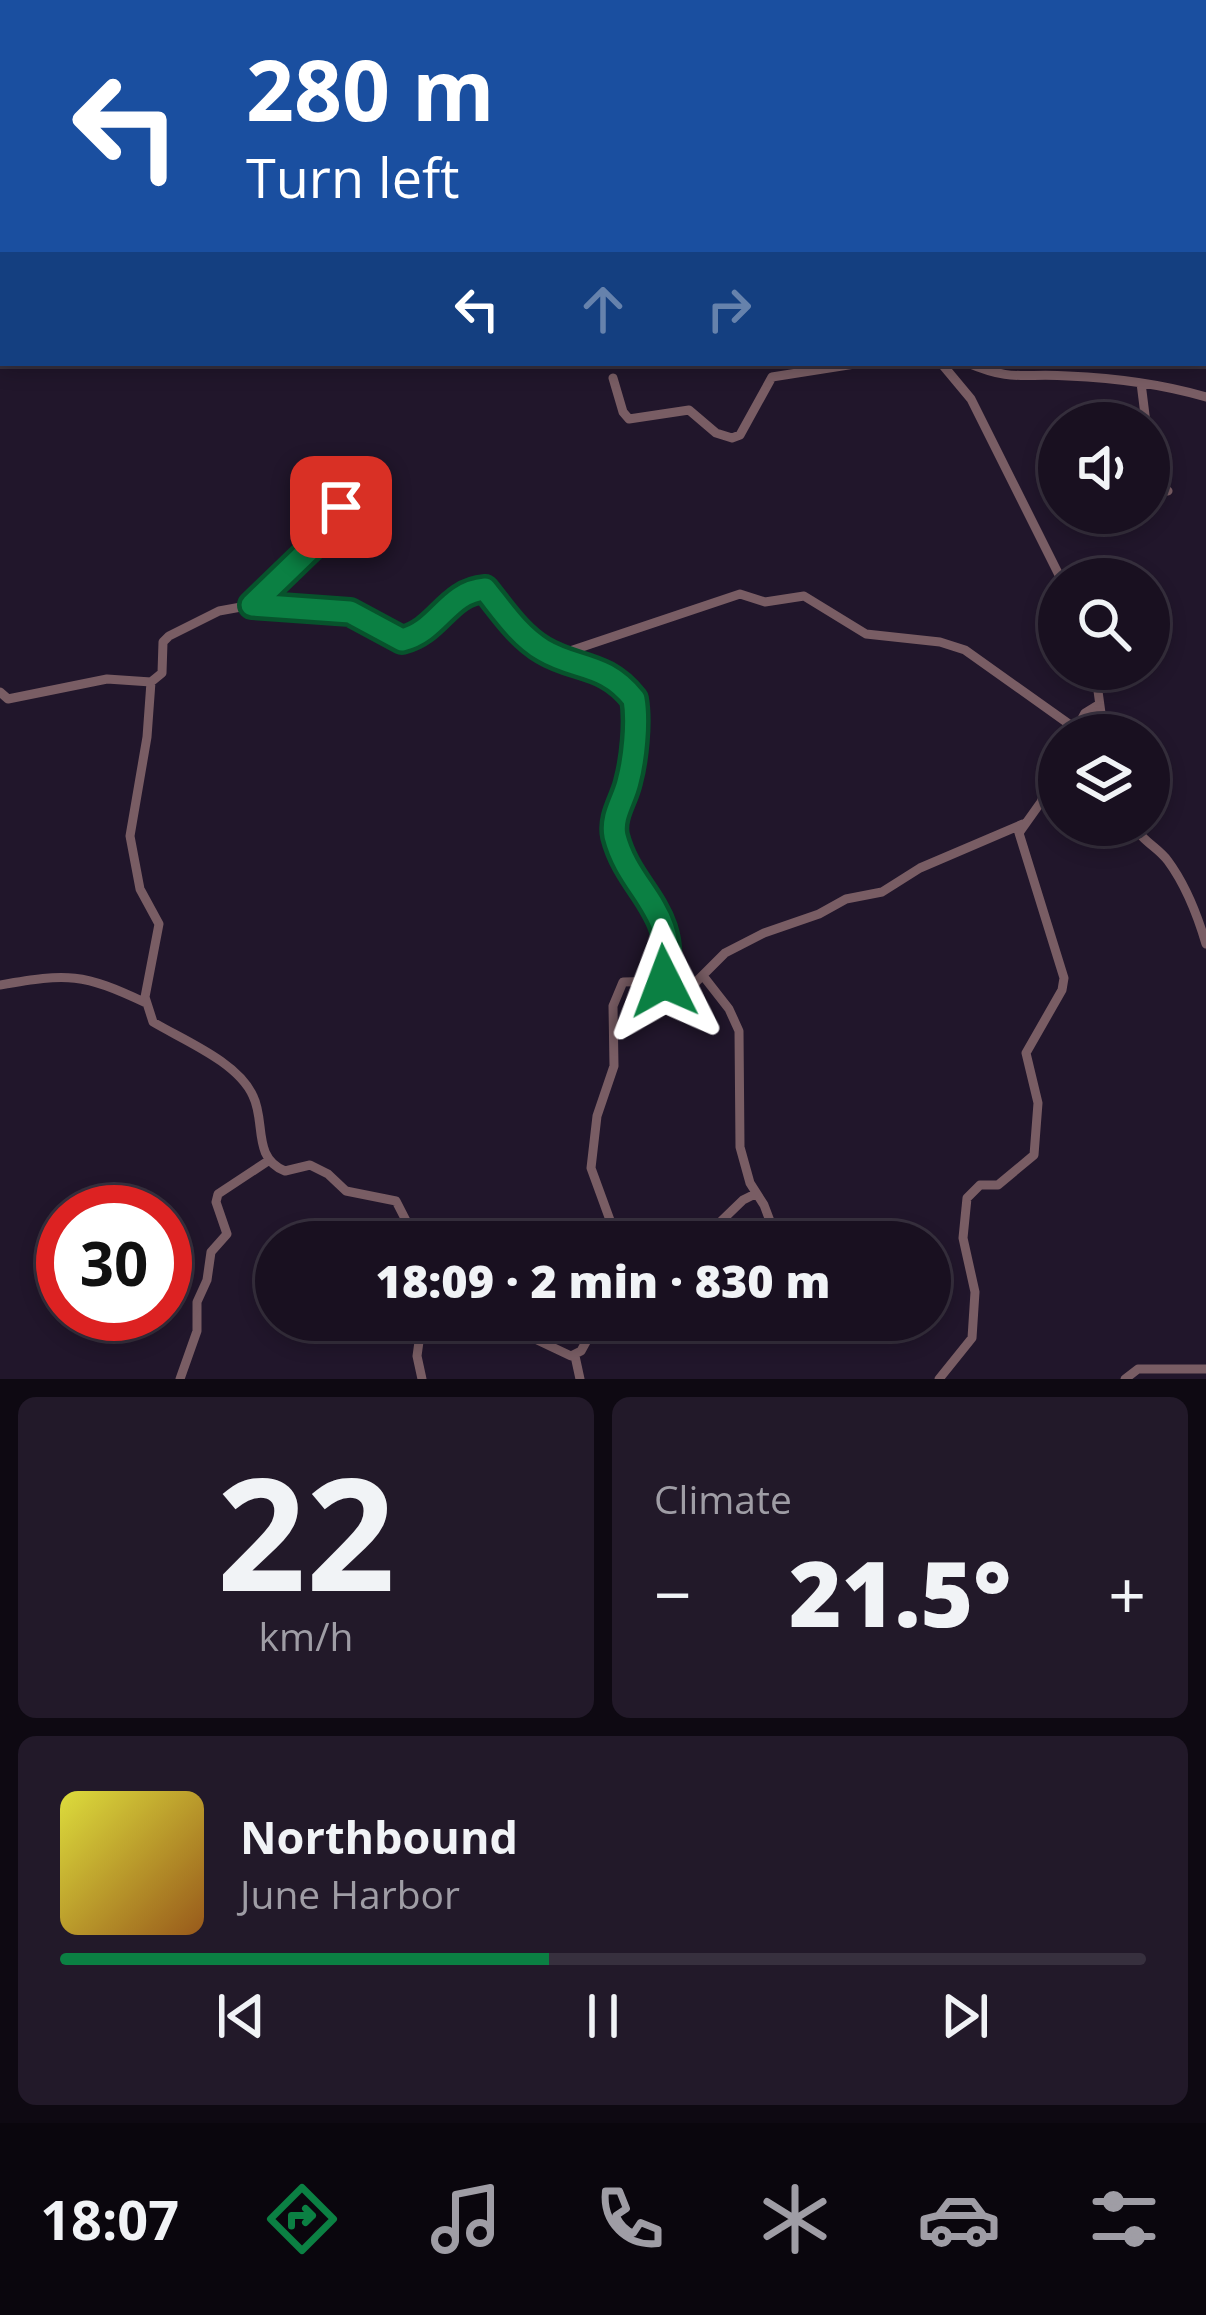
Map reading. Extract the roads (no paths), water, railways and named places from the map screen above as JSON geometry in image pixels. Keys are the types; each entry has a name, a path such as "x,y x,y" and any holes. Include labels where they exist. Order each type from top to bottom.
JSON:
{"street":[{"path":"613,378 629,419 689,410 716,434 732,438 740,435 772,377 842,366"},
{"path":"944,366 971,399 1050,558"},
{"path":"976,366 1005,377 1058,375 1141,383 1206,398"},
{"path":"1141,383 1143,402"},
{"path":"252,605 340,520 340,501"},
{"path":"0,692 8,699 107,679 151,682 161,674 163,642 219,611 252,605 350,612 402,640 428,631 457,599 485,589 535,644 592,666 634,699 630,770 614,829 630,868 658,912 667,955 664,981"},
{"path":"558,656 740,594 765,602 805,596 866,634 940,642 965,650 1050,714"},
{"path":"151,682 130,836 140,889 159,924 146,1003 153,1022 209,1053 252,1092 268,1161 285,1172 310,1165 346,1191 396,1201 406,1221"},
{"path":"1097,690 1100,714"},
{"path":"1084,714 1098,705"},
{"path":"939,1379 972,1338 975,1292 963,1238 967,1198 980,1185 1001,1183 1034,1155 1038,1103 1026,1053 1062,989 1061,963 1018,840 1023,824 1038,806"},
{"path":"610,1221 591,1168 597,1116 612,1081 613,1006 623,982 664,981 685,987 704,977 725,953 752,939 846,899 882,892 928,864 1023,824"},
{"path":"1151,846 1166,857 1175,873 1206,944"},
{"path":"0,985 49,976 84,976 146,1003"},
{"path":"704,977 739,1030 737,1129 745,1169 770,1221"},
{"path":"180,1379 197,1331 197,1302 207,1280 209,1258 227,1234 216,1202 218,1194 268,1161"},
{"path":"721,1221 755,1194"},
{"path":"419,1341 422,1379"},
{"path":"538,1341 563,1355 575,1356"},
{"path":"575,1356 588,1341"},
{"path":"575,1356 580,1379"},
{"path":"1125,1379 1138,1370 1206,1369"}]}
